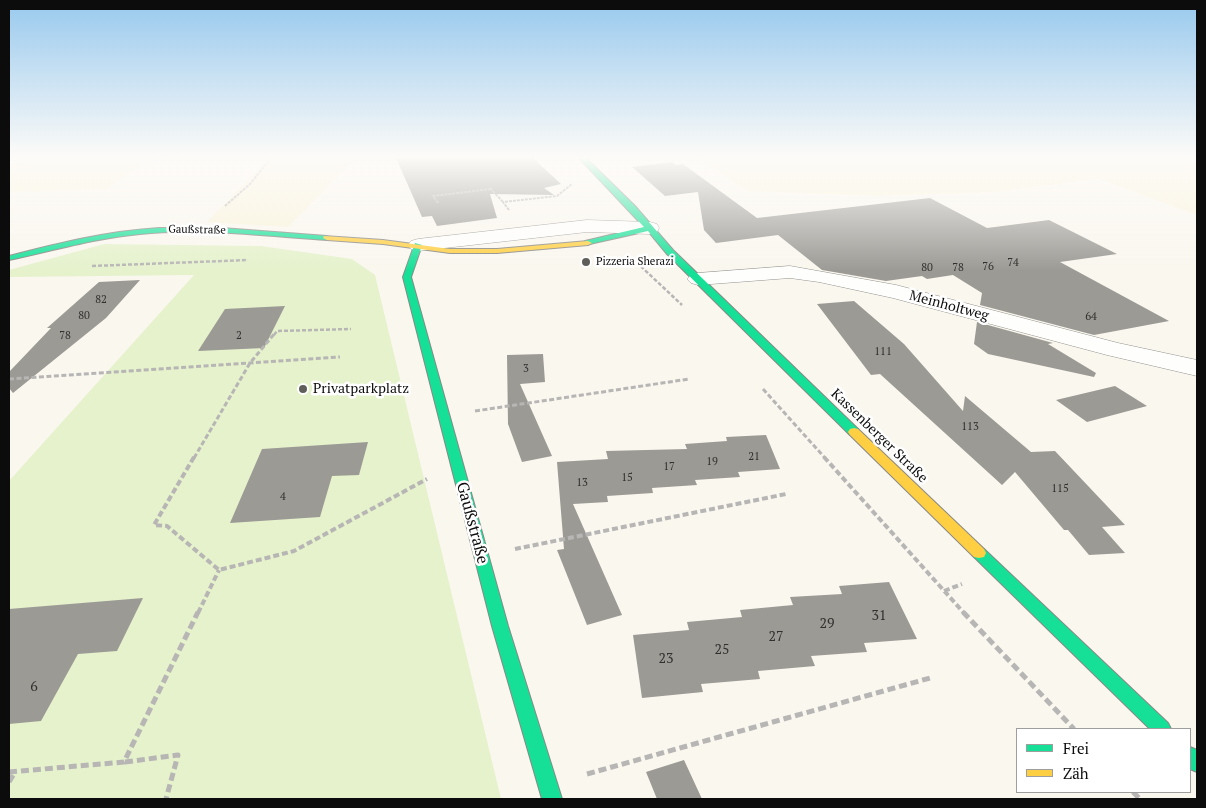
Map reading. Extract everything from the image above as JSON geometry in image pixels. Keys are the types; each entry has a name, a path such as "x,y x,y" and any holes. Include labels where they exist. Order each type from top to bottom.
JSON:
{"street":[{"name":"Kassenberger Straße","path":"619,196 670,252 760,343 1161,728"},
{"name":"Gaußstraße","path":"418,245 587,226 650,228"},
{"name":"Gaußstraße","path":"9,258 79,241 129,232 189,229 226,230 418,245 450,251 497,251 595,242 650,228"},
{"name":"Gaußstraße","path":"418,245 406,277 481,556 552,799"},
{"name":"Meinholtweg","path":"698,279 790,272 819,276 896,292 1116,350 1197,368"}],"path":[{"path":"226,230 220,211 237,196"},
{"path":"435,196 433,196 438,203"},
{"path":"497,196 526,232"},
{"path":"503,202 557,196"},
{"path":"595,242 623,252 633,258 687,310"},
{"path":"83,266 248,260"},
{"path":"219,570 167,526 154,525 250,363 277,331 351,329"},
{"path":"9,379 340,357"},
{"path":"444,416 689,379"},
{"path":"759,385 981,632 1073,728"},
{"path":"124,762 219,570 294,551 456,463"},
{"path":"481,556 786,494"},
{"path":"548,785 930,678"},
{"path":"9,782 12,772 178,755 166,799"}],"shaded area":[{"path":"232,196 319,196 288,227 207,222"},
{"path":"1144,196 1197,196 1197,215"}],"green space":[{"path":"104,244 261,246 352,259 375,275 501,799 9,799 9,481 194,275 9,277 9,270"}],"building":[{"path":"413,196 490,196 497,218 437,226 432,216 422,217"},
{"path":"699,196 726,196 757,218 930,198 987,228 1049,220 1117,254 1060,262 1169,321 1094,335 980,305 982,293 953,275 927,279 922,276 886,281 822,270 778,235 716,243 704,230"},
{"path":"140,280 106,318 13,393 9,388 9,372 51,328 47,328 99,282"},
{"path":"854,301 904,344 963,411 965,396 1031,452 1055,451 1125,525 1102,527 1125,553 1089,555 1068,530 1064,530 1015,472 1002,485 880,374 871,375 817,304"},
{"path":"285,306 264,348 198,351 225,309"},
{"path":"977,322 1053,343 1048,344 1096,373 1094,377 988,354 974,344"},
{"path":"543,354 545,382 520,384 552,456 522,462 508,424 507,355"},
{"path":"1115,386 1147,406 1087,422 1056,400"},
{"path":"766,435 780,469 738,472 740,477 695,480 697,485 652,488 653,493 607,496 608,502 573,504 622,615 587,625 557,550 564,549 557,462 608,459 606,451 687,449 685,444 727,441 726,437"},
{"path":"368,442 359,475 332,476 320,517 230,523 262,449"},
{"path":"889,582 917,639 864,643 867,652 811,656 815,666 758,671 760,679 701,684 703,692 642,698 633,635 689,630 687,622 742,617 740,610 793,605 790,597 842,594 839,586"},
{"path":"143,598 117,651 78,654 41,721 9,724 9,609"},
{"path":"684,760 702,799 657,799 646,772"}],"traffic: fast":[{"path":"620,196 670,252 854,432"},
{"path":"588,243 650,228"},
{"path":"9,258 65,244 140,231 222,231 327,238"},
{"path":"418,245 407,277 500,626 552,799"},
{"path":"979,553 1161,728"},
{"path":"1191,757 1197,763"}],"traffic: slow":[{"path":"327,238 383,242 450,251 497,251 588,243"},
{"path":"854,432 979,553"}],"place":[{"name":"Pizzeria Sherazi","path":"586,262"},
{"name":"Privatparkplatz","path":"303,389"}]}
